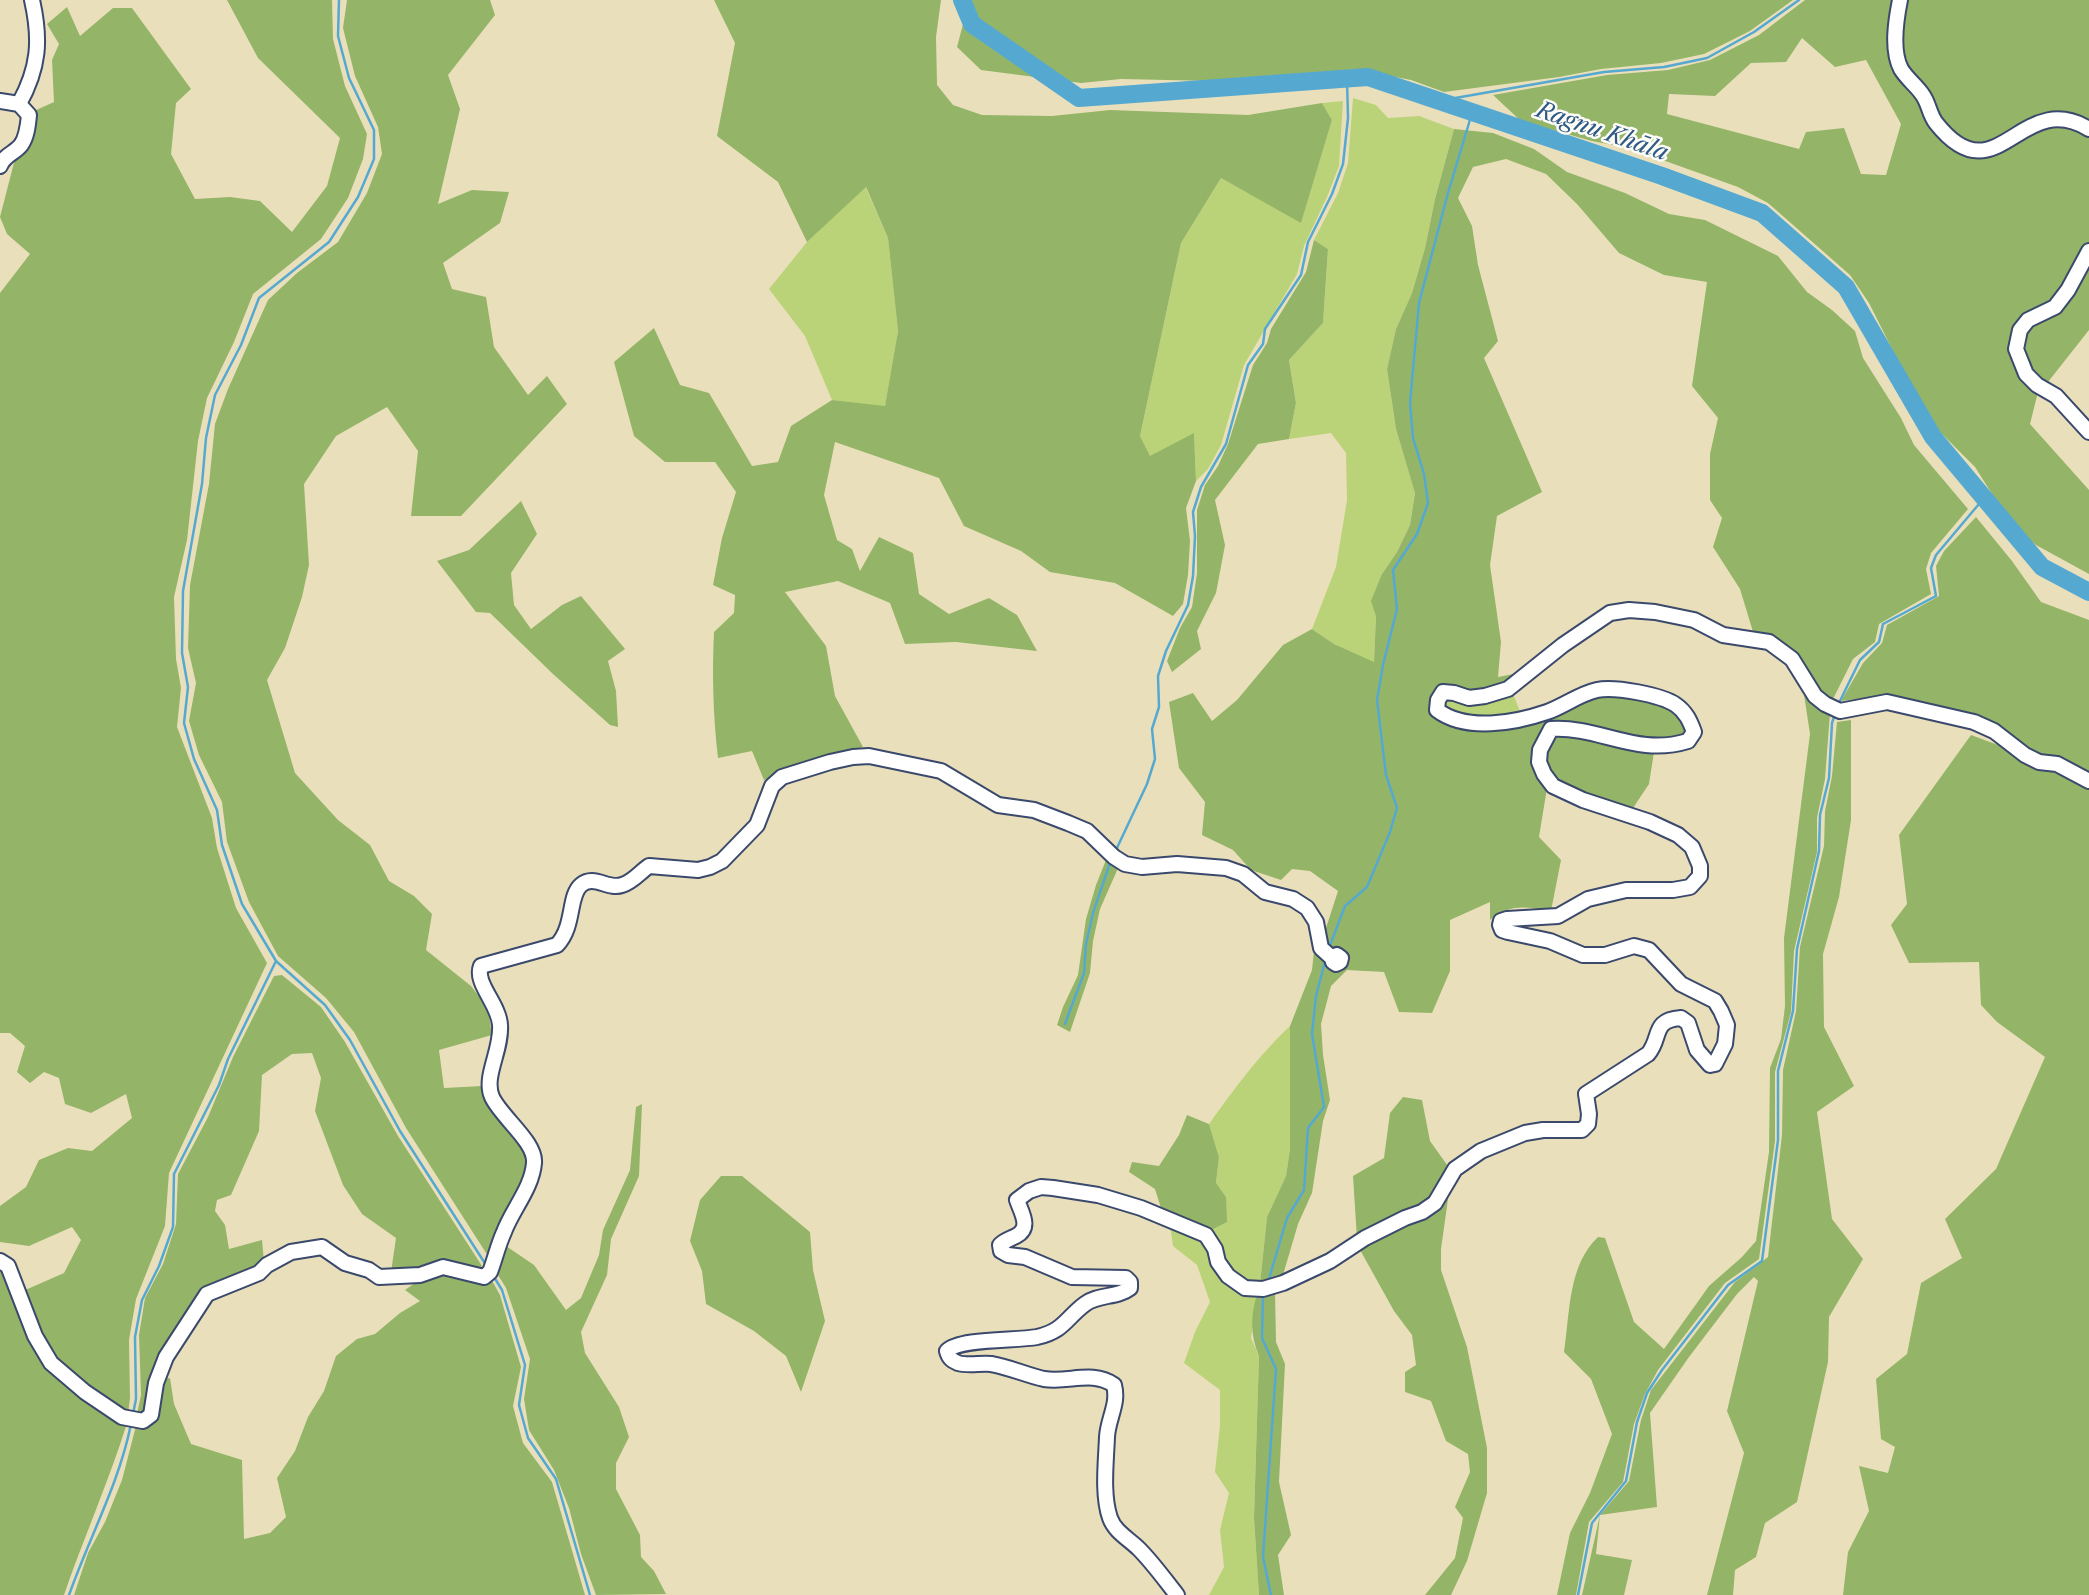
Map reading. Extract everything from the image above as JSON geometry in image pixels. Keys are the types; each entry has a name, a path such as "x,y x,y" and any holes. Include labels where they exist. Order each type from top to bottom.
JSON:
{"street":[{"path":"19,104 37,58 37,21 32,0"},
{"path":"1900,0 1896,54 1901,69 1926,98 1929,112 1936,123 1959,145 1985,152 2018,133 2058,118 2074,121 2089,130"},
{"path":"0,100 19,104 29,116 21,146 2,160 0,166"},
{"path":"2089,251 2068,290 2055,307 2028,320 2020,330 2016,349 2026,374 2037,385 2056,396 2089,432"},
{"path":"1177,1595 1139,1549 1117,1530 1111,1521 1106,1468 1107,1433 1116,1395 1114,1385 1103,1377 1045,1379 1007,1367 955,1362 949,1357 947,1351 961,1344 1009,1341 1048,1334 1068,1322 1085,1303 1116,1295 1130,1288 1130,1282 1126,1278 1072,1277 1025,1257 1007,1255 1001,1251 1000,1245 1004,1241 1024,1230 1025,1219 1017,1200 1020,1195 1041,1187 1053,1188 1098,1195 1164,1217 1206,1235 1215,1249 1218,1262 1228,1276 1245,1288 1263,1289 1307,1273 1365,1238 1422,1212 1436,1203 1455,1169 1480,1151 1525,1133 1581,1130 1588,1124 1586,1094 1648,1054 1653,1048 1659,1027 1664,1022 1681,1018 1688,1023 1697,1051 1710,1065 1715,1064 1725,1044 1727,1025 1714,1001 1681,984 1649,950 1634,946 1605,955 1583,955 1550,941 1502,930 1500,925 1501,921 1507,919 1559,916 1588,899 1626,890 1673,890 1690,887 1700,876 1700,866 1692,847 1678,835 1553,786 1539,762 1540,750 1551,729 1568,728 1626,743 1664,747 1688,741 1694,732 1688,718 1678,706 1665,699 1622,690 1599,689 1526,718 1475,722 1447,717 1437,710 1438,700 1443,692 1468,698 1508,689 1563,645 1610,613 1629,610 1666,613 1694,620 1723,635 1757,638 1769,642 1800,668 1815,696 1840,711 1887,702 1974,722 1994,731 2025,755 2057,764 2089,781"},
{"path":"0,1261 8,1266 34,1336 51,1363 85,1392 122,1417 143,1421 150,1415 156,1383 166,1357 207,1294 259,1273 267,1265 291,1252 321,1247 345,1264 369,1270 379,1277 420,1275 443,1267 484,1277 489,1272 535,1162 532,1150 491,1096 488,1082 500,1040 500,1021 495,1005 480,981 478,973 481,966 557,945 565,936 577,890 582,884 598,881 611,887 621,886 649,866 698,870 722,861 757,825 772,786 782,777 853,757 869,756 941,771 998,805 1034,810 1087,831 1125,864 1142,867 1177,864 1226,868 1243,874 1265,892 1293,899 1307,908 1316,922 1321,948 1332,958"}],"green space":[{"path":"227,0 332,0 333,39 345,86 367,134 363,159 348,198 321,239 253,294 207,398 198,441 187,540 174,597 176,659 181,688 177,727 212,818 217,848 236,908 267,963 169,1173 165,1226 136,1299 129,1340 128,1414 118,1411 49,1355 23,1291 64,1273 81,1240 72,1227 29,1246 0,1242 0,1206 26,1187 39,1160 68,1148 92,1151 132,1118 126,1094 91,1113 65,1104 59,1078 44,1072 30,1083 17,1072 25,1046 10,1033 0,1033 0,293 30,254 7,234 0,217 16,155 34,111 54,102 52,60 59,44 47,24 67,7 80,36 113,8 132,8 191,89 176,103 171,154 195,199 230,197 260,201 292,232 327,186 340,138 258,58"},
{"path":"347,0 490,0 495,15 448,75 460,109 438,204 472,190 509,192 500,223 443,263 452,289 486,297 494,347 528,395 547,376 567,404 461,516 411,516 418,451 387,407 336,436 304,484 309,565 302,597 285,648 267,680 295,773 338,820 370,845 389,881 414,896 432,914 426,950 471,986 488,1008 492,1035 439,1050 444,1088 482,1086 486,1097 518,1144 528,1164 488,1256 406,1128 354,1032 326,998 278,956 249,902 227,842 222,802 199,755 189,721 196,683 188,648 190,585 209,484 215,424 268,300 297,273 338,242 367,193 382,154 378,127 355,76 343,28"},
{"path":"714,0 941,0 936,37 937,85 953,105 982,115 1052,116 1110,110 1248,115 1322,103 1332,120 1301,223 1221,178 1181,243 1140,436 1150,456 1194,433 1196,481 1186,508 1190,541 1188,575 1183,604 1173,616 1115,583 1050,572 1021,551 964,526 939,478 835,442 824,495 837,540 852,549 860,571 879,537 913,553 919,594 949,614 989,598 1017,615 1037,651 956,642 905,644 890,603 838,581 785,592 826,646 835,696 863,747 796,765 764,780 752,751 718,758 716,742 713,695 714,632 734,613 735,595 713,585 722,538 736,492 715,462 665,462 634,436 614,362 654,328 680,385 709,393 752,466 778,462 791,426 832,400 885,406 898,331 888,238 866,187 807,242 778,182 717,136 735,43"},
{"path":"967,0 1793,0 1750,31 1704,54 1661,63 1444,92 1411,80 1346,71 1213,81 1121,79 1081,83 981,70 957,47"},
{"path":"1805,0 1896,0 1900,75 1970,154 2057,122 2089,137 2089,244 2051,306 2016,331 2039,388 2030,424 2089,490 2089,574 2036,545 2011,524 1975,467 1937,429 1922,409 1869,303 1850,275 1768,203 1738,187 1629,148 1592,141 1521,121 1493,95 1607,75 1668,70 1710,60 1759,35","holes":["1802,38 1835,67 1866,60 1901,124 1886,175 1861,174 1844,128 1806,132 1799,149 1667,114 1669,94 1715,96 1751,63 1786,62"]},
{"path":"1904,0 2089,0 2089,126 2056,115 1981,147 1963,141 1945,127 1905,65 1900,49"},
{"path":"1353,98 1376,105 1388,118 1419,116 1454,129 1425,248 1412,293 1396,329 1387,369 1396,429 1415,492 1410,525 1397,552 1382,574 1376,616 1374,663 1334,644 1312,629 1336,567 1347,500 1346,453 1331,433 1289,439 1296,403 1289,360 1323,323 1328,249 1314,240 1338,193 1348,163"},
{"path":"1343,101 1339,166 1304,246 1297,274 1244,365 1221,445 1208,469 1196,481 1194,434 1150,457 1140,436 1181,243 1221,178 1301,222 1332,120 1322,103"},
{"path":"1454,129 1493,133 1534,149 1567,172 1625,193 1669,214 1705,220 1778,256 1807,292 1855,331 1863,358 1901,418 1914,445 1968,509 1931,553 1926,569 1931,594 1879,624 1875,642 1853,659 1832,701 1754,635 1740,589 1713,547 1722,518 1710,500 1710,454 1718,418 1692,386 1707,282 1664,275 1619,253 1577,204 1546,174 1506,159 1473,167 1458,198 1472,226 1478,265 1498,341 1484,358 1542,492 1497,516 1490,565 1501,642 1498,677 1524,672 1503,684 1485,689 1466,690 1443,686 1432,694 1431,708 1436,717 1444,722 1472,729 1600,693 1668,703 1687,725 1683,734 1673,741 1545,728 1547,788 1539,837 1561,860 1551,911 1512,909 1490,920 1490,902 1450,920 1450,971 1432,1013 1399,1012 1384,972 1347,970 1331,986 1321,1024 1330,1100 1323,1121 1312,1193 1298,1224 1283,1275 1260,1284 1267,1217 1286,1176 1290,1149 1290,1026 1312,970 1314,951 1326,928 1338,891 1310,871 1292,869 1281,880 1251,870 1233,850 1202,835 1205,802 1179,768 1169,702 1193,693 1212,721 1237,700 1283,645 1312,629 1334,644 1374,662 1376,616 1371,601 1382,574 1397,552 1410,525 1415,493 1396,429 1387,369 1396,329 1412,293 1425,248"},
{"path":"865,186 888,238 898,331 885,407 832,400 805,336 769,289 807,242"},
{"path":"1314,240 1328,249 1323,323 1289,360 1296,403 1289,439 1258,444 1215,500 1225,545 1216,593 1197,631 1201,649 1172,672 1167,661 1192,607 1197,573 1197,510 1205,485 1228,444 1253,365 1267,343 1271,329 1306,272"},
{"path":"2089,259 2089,330 2048,382 2031,370 2021,353 2027,326 2040,319"},
{"path":"521,501 537,534 511,573 514,605 531,629 562,605 581,596 625,649 608,661 616,691 618,727 610,725 490,613 476,612 437,561 469,550"},
{"path":"1976,517 2041,602 2089,620 2089,775 2033,753 1990,721 1965,713 1934,709 1907,698 1887,695 1841,701 1863,663 1882,643 1887,625 1939,596 1936,566 1944,551"},
{"path":"1803,688 1830,713 1825,779 1817,818 1817,852 1794,951 1791,1012 1775,1072 1775,1141 1759,1259 1725,1283 1658,1370 1645,1394 1634,1424 1623,1482 1589,1522 1576,1595 1557,1595 1570,1533 1590,1493 1612,1434 1591,1379 1564,1352 1572,1290 1588,1248 1598,1237 1605,1238 1634,1322 1664,1349 1709,1286 1756,1241 1769,1152 1770,1068 1781,1039 1785,1006 1784,938 1810,734"},
{"path":"1512,691 1521,714 1481,718 1462,715 1443,707 1444,701 1451,699"},
{"path":"1851,720 1851,820 1839,897 1823,954 1824,1027 1854,1086 1817,1112 1832,1219 1863,1259 1829,1317 1828,1362 1797,1502 1765,1523 1756,1557 1735,1570 1733,1595 1707,1595 1744,1453 1727,1411 1758,1281 1754,1277 1737,1294 1650,1413 1657,1507 1600,1515 1629,1481 1641,1420 1651,1390 1735,1282 1768,1257 1782,1135 1783,1070 1796,1011 1800,947 1824,846 1825,811 1832,776 1837,722"},
{"path":"1566,734 1654,752 1649,784 1631,811 1610,807 1551,779 1543,751 1551,737"},
{"path":"1971,735 1998,745 2025,764 2040,770 2061,771 2089,786 2089,1595 1843,1595 1848,1552 1869,1511 1859,1466 1888,1473 1895,1447 1881,1439 1876,1379 1907,1354 1921,1283 1962,1258 1945,1219 1996,1169 2045,1057 1997,1022 1981,1005 1979,962 1909,963 1891,925 1907,904 1899,835"},
{"path":"1108,855 1119,866 1100,909 1090,973 1070,1032 1057,1025 1078,975 1086,919"},
{"path":"282,975 321,1007 345,1042 398,1136 482,1266 480,1270 391,1272 396,1238 362,1214 343,1185 315,1111 321,1078 312,1053 292,1054 262,1075 259,1131 231,1195 217,1200 215,1211 225,1225 229,1249 262,1240 264,1262 256,1270 202,1294 145,1414 137,1414 141,1395 139,1335 145,1298 163,1264 176,1224 178,1174 208,1117 233,1057 274,976"},
{"path":"1290,1026 1290,1149 1286,1176 1267,1217 1260,1284 1249,1284 1233,1275 1227,1268 1209,1231 1226,1197 1216,1184 1219,1157 1209,1124 1237,1085"},
{"path":"1403,1097 1422,1100 1430,1141 1450,1169 1430,1203 1357,1239 1353,1176 1384,1158 1390,1113"},
{"path":"642,1104 639,1176 611,1239 607,1275 581,1332 585,1353 619,1407 629,1437 616,1463 616,1489 640,1535 641,1557 654,1571 666,1594 596,1595 581,1554 569,1508 554,1470 529,1430 524,1399 530,1359 506,1288 495,1270 506,1246 534,1265 566,1310 581,1298 599,1255 603,1230 630,1170 636,1107"},
{"path":"1187,1115 1209,1124 1219,1157 1216,1183 1226,1197 1227,1222 1209,1231 1161,1208 1155,1189 1129,1172 1132,1162 1159,1166 1179,1135"},
{"path":"721,1176 742,1176 810,1232 813,1270 825,1321 801,1392 786,1356 754,1331 706,1304 702,1271 690,1241 700,1200"},
{"path":"1448,1199 1441,1270 1467,1347 1487,1448 1487,1493 1467,1561 1451,1595 1425,1595 1455,1558 1463,1518 1455,1507 1470,1472 1468,1454 1446,1441 1431,1401 1405,1392 1405,1372 1416,1365 1412,1335 1394,1311 1359,1248"},
{"path":"1170,1225 1205,1238 1214,1262 1258,1292 1251,1338 1259,1356 1254,1518 1259,1595 1209,1595 1224,1567 1220,1530 1229,1493 1215,1472 1220,1425 1220,1390 1184,1363 1210,1302 1197,1265 1173,1246"},
{"path":"0,1267 5,1270 29,1336 127,1423 64,1595 0,1595"},
{"path":"443,1272 490,1277 500,1295 521,1367 513,1406 523,1443 552,1482 585,1595 74,1595 88,1553 105,1522 122,1480 136,1426 145,1427 162,1379 170,1378 174,1404 191,1444 242,1460 244,1539 270,1533 286,1517 277,1478 295,1451 308,1417 324,1391 336,1356 357,1339 375,1334 400,1313 420,1301 405,1290 422,1278"},
{"path":"1275,1291 1276,1342 1285,1364 1279,1482 1291,1535 1278,1555 1284,1595 1259,1595 1254,1518 1259,1356 1254,1340 1252,1316 1258,1292"},
{"path":"1600,1515 1596,1554 1632,1560 1624,1595 1582,1595"}],"waterway":[{"path":"339,0 338,36 349,78 374,130 374,159 358,197 329,242 259,298 241,345 215,395 183,591 182,653 188,687 184,723 194,759 217,810 222,845 242,904 276,961 325,1005 350,1040 400,1131 486,1265"},
{"name":"Ragnu Khāla","path":"962,0 972,24 1079,98 1368,77 1662,176 1762,213 1846,287 1933,437 2042,567 2089,592"},
{"path":"1438,101 1604,72 1664,67 1707,58 1754,32 1799,0"},
{"path":"1116,850 1147,784 1155,759 1152,729 1159,707 1158,676 1166,651 1188,605 1193,576 1193,512 1201,487 1226,444 1248,365 1263,344 1265,329 1301,275 1308,242 1332,194 1343,164 1348,118 1347,79"},
{"path":"1329,948 1345,906 1367,887 1397,808 1386,775 1377,700 1397,609 1393,570 1417,534 1428,503 1424,474 1413,438 1410,403 1419,303 1472,113"},
{"path":"1838,705 1860,660 1879,642 1883,624 1936,596 1931,568 1936,555 1984,498"},
{"path":"1578,1595 1592,1523 1626,1481 1637,1422 1647,1393 1728,1285 1762,1261 1778,1140 1778,1071 1793,1011 1797,949 1819,851 1820,815 1829,778 1832,723 1835,714"},
{"path":"1065,1024 1084,973 1086,944 1093,913 1110,863"},
{"path":"1268,1282 1287,1218 1304,1190 1308,1128 1324,1107 1312,1034 1316,996 1326,958"},
{"path":"133,1414 136,1399 135,1337 142,1300 159,1266 173,1227 174,1174 219,1085 228,1059 276,961"},
{"path":"494,1277 502,1290 525,1365 519,1405 528,1438 556,1479 590,1595"},
{"path":"1263,1295 1262,1338 1276,1369 1263,1557 1271,1595"},
{"path":"69,1595 119,1468 131,1424"}]}
